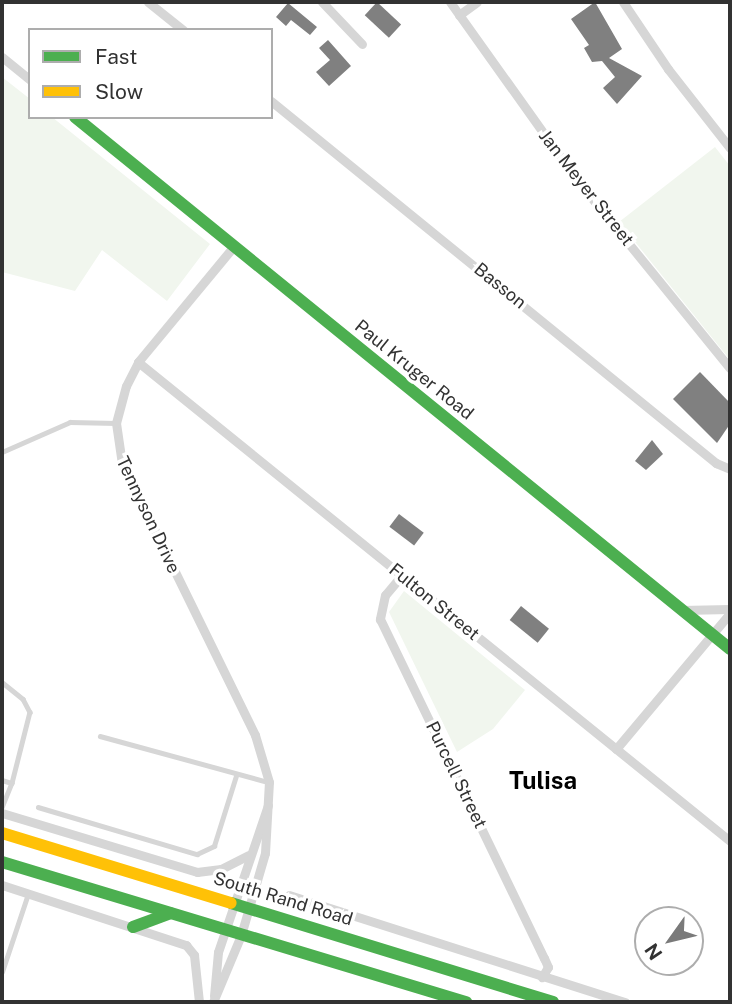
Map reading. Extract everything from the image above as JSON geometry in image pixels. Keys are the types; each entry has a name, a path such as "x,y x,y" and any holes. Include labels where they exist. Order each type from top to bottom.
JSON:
{"main road":[{"name":"Paul Kruger Road","path":"77,119 730,649"},
{"name":"South Rand Road","path":"2,834 250,907 553,1002"},
{"path":"2,862 466,1002"},
{"path":"134,927 171,913"}],"street":[{"path":"148,2 180,28"},
{"path":"322,2 362,44"},
{"name":"Jan Meyer Street","path":"450,2 577,180 730,368"},
{"path":"459,15 477,2"},
{"path":"623,2 668,69 730,148"},
{"path":"2,57 28,78"},
{"name":"Basson","path":"273,102 716,463 730,469"},
{"name":"Tennyson Drive","path":"213,1002 242,935 265,853 269,782 256,735 118,456 116,423 123,392 138,362 234,246"},
{"name":"Fulton Street","path":"138,362 730,841"},
{"name":"Purcell Street","path":"402,575 385,595 380,619 544,958 548,967 542,977"},
{"path":"681,610 730,611"},
{"path":"616,749 730,611"},
{"name":"Tennyson Drive","path":"213,1002 225,930 268,803"},
{"path":"2,810 197,872 221,869 249,855"},
{"path":"2,885 134,927 191,950 199,1002"},
{"path":"289,895 625,1002"}],"lane":[{"path":"2,452 70,422 116,423"},
{"path":"2,682 23,699 30,712 12,783 2,810"},
{"path":"100,736 236,776 269,782"},
{"path":"38,807 198,854 214,846 236,776"},
{"path":"2,780 12,783"},
{"path":"2,972 29,893"}],"shaded area":[{"path":"2,77 28,97 28,119 54,119 210,244 167,301 102,250 75,291 2,272"},
{"path":"715,147 730,166 730,360 619,222"},
{"path":"404,591 525,690 493,729 457,752 389,612"}],"building":[{"path":"377,2 401,25 389,38 365,15"},
{"path":"595,2 622,49 609,58 642,76 617,104 603,88 615,77 602,61 592,62 584,48 589,45 571,19"},
{"path":"288,3 317,27 310,35 291,20 286,26 276,17"},
{"path":"328,40 351,66 329,86 316,72 330,60 319,48"},
{"path":"700,372 730,403 730,424 717,443 673,399"},
{"path":"652,440 663,454 646,470 635,461"},
{"path":"399,514 424,533 414,545 389,527"},
{"path":"521,606 549,629 538,643 510,620"}],"traffic: fast":[{"path":"77,119 730,649"},
{"path":"2,862 466,1002"},
{"path":"231,903 553,1002"},
{"path":"133,927 171,913"}],"traffic: slow":[{"path":"2,833 231,903"}],"district":[{"name":"Tulisa","path":"543,781"}]}
